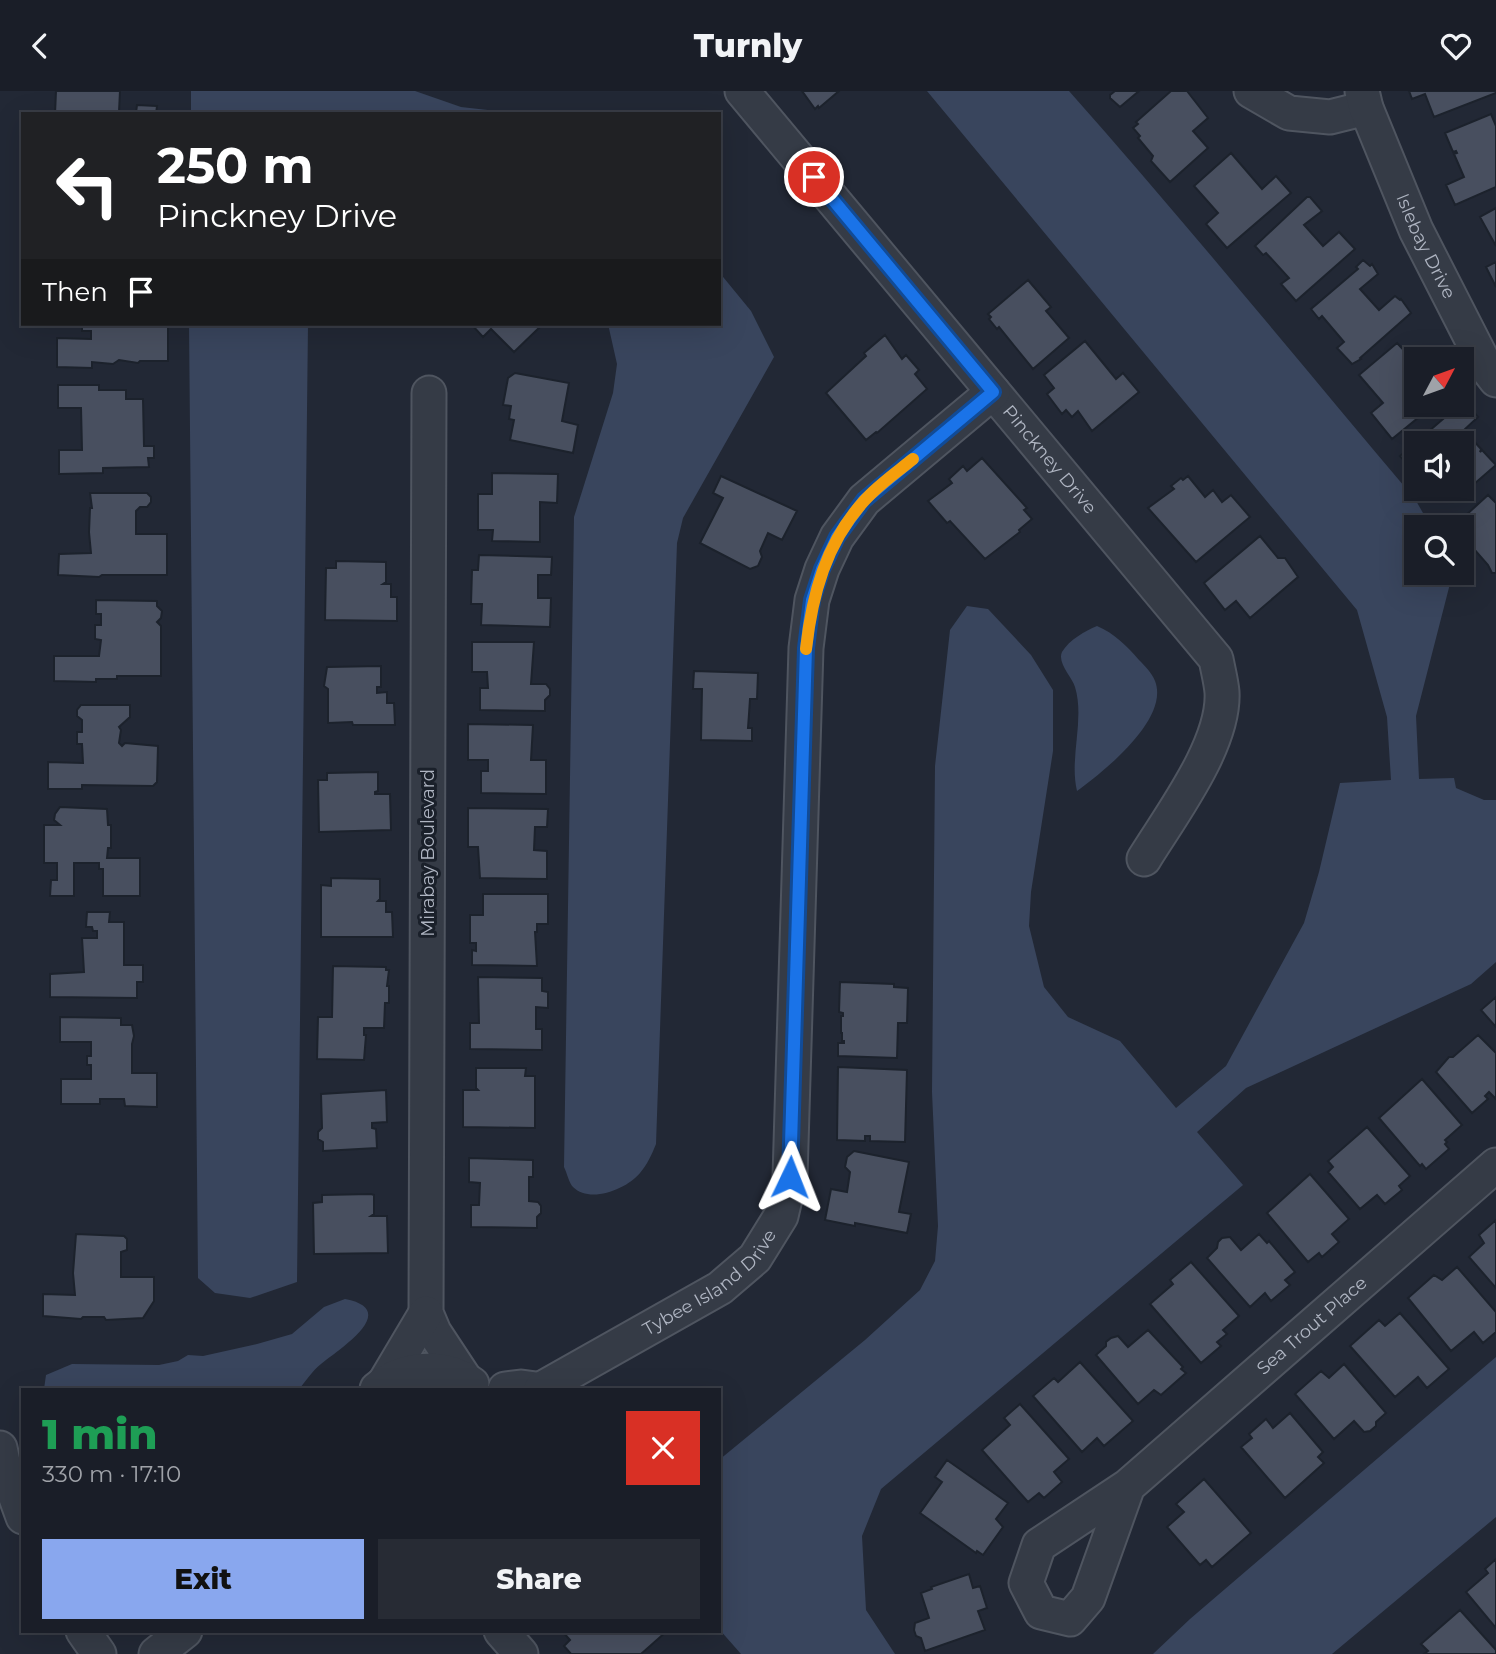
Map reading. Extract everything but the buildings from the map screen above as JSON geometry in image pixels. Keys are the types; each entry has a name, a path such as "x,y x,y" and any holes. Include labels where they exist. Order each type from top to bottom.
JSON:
{"street":[{"name":"Pinckney Drive","path":"742,91 1216,659 1222,693 1218,724 1198,772 1144,859"},
{"name":"Islebay Drive","path":"1251,91 1289,113 1330,117 1364,99 1416,230 1486,367 1496,380"},
{"name":"Tybee Island Drive","path":"540,1388 720,1288 755,1258 781,1216 790,1177 806,648 812,600 822,569 837,537 864,500 993,392"},
{"name":"Mirabay Boulevard","path":"429,393 426,1313 434,1332 472,1384"},
{"name":"Sea Trout Place","path":"1128,1486 1496,1165"},
{"name":"Mirabay Boulevard","path":"381,1386 426,1313"},
{"name":"Mirabay Boulevard","path":"381,1386 411,1371 439,1370 472,1384"},
{"path":"0,1448 21,1512"},
{"path":"84,1633 99,1654"},
{"path":"156,1654 182,1633"},
{"path":"503,1633 522,1654"}],"water":[{"path":"191,91 415,91 461,107 505,112 191,112"},
{"path":"927,91 1069,91 1404,486 1404,501 1416,501 1424,515 1404,515 1404,585 1450,585 1416,716 1419,779 1454,778 1456,788 1484,800 1496,800 1496,962 1471,984 1246,1088 1197,1132 1243,1185 881,1489 862,1536 866,1610 895,1654 741,1654 721,1631 721,1458 865,1340 920,1290 935,1261 938,1226 932,1092 935,766 950,630 967,606 988,609 1031,655 1053,690 1053,751 1031,892 1029,926 1044,987 1068,1017 1120,1041 1176,1108 1226,1066 1304,923 1340,783 1391,780 1387,717 1357,610"},
{"path":"721,274 751,311 774,357 683,518 677,543 656,1144 645,1167 634,1179 618,1189 589,1194 573,1187 564,1167 574,517 613,393 617,364 608,326 721,326"},
{"path":"189,326 308,326 297,1282 250,1298 215,1293 198,1278"},
{"path":"1097,626 1120,640 1148,670 1155,681 1157,696 1153,712 1131,743 1077,791 1075,765 1078,700 1061,656 1073,640"},
{"path":"345,1299 361,1304 368,1312 367,1321 350,1341 315,1370 300,1388 44,1388 46,1375 72,1364 159,1365 178,1361 188,1355 203,1356 292,1334 324,1307"},
{"path":"1496,1357 1496,1517 1332,1654 1153,1654 1190,1619"}],"slow traffic":[{"path":"806,649 812,600 822,569 837,537 864,500 913,459"}],"route":[{"path":"790,1177 806,648 812,600 822,569 837,537 864,500 993,392 814,177"}]}
